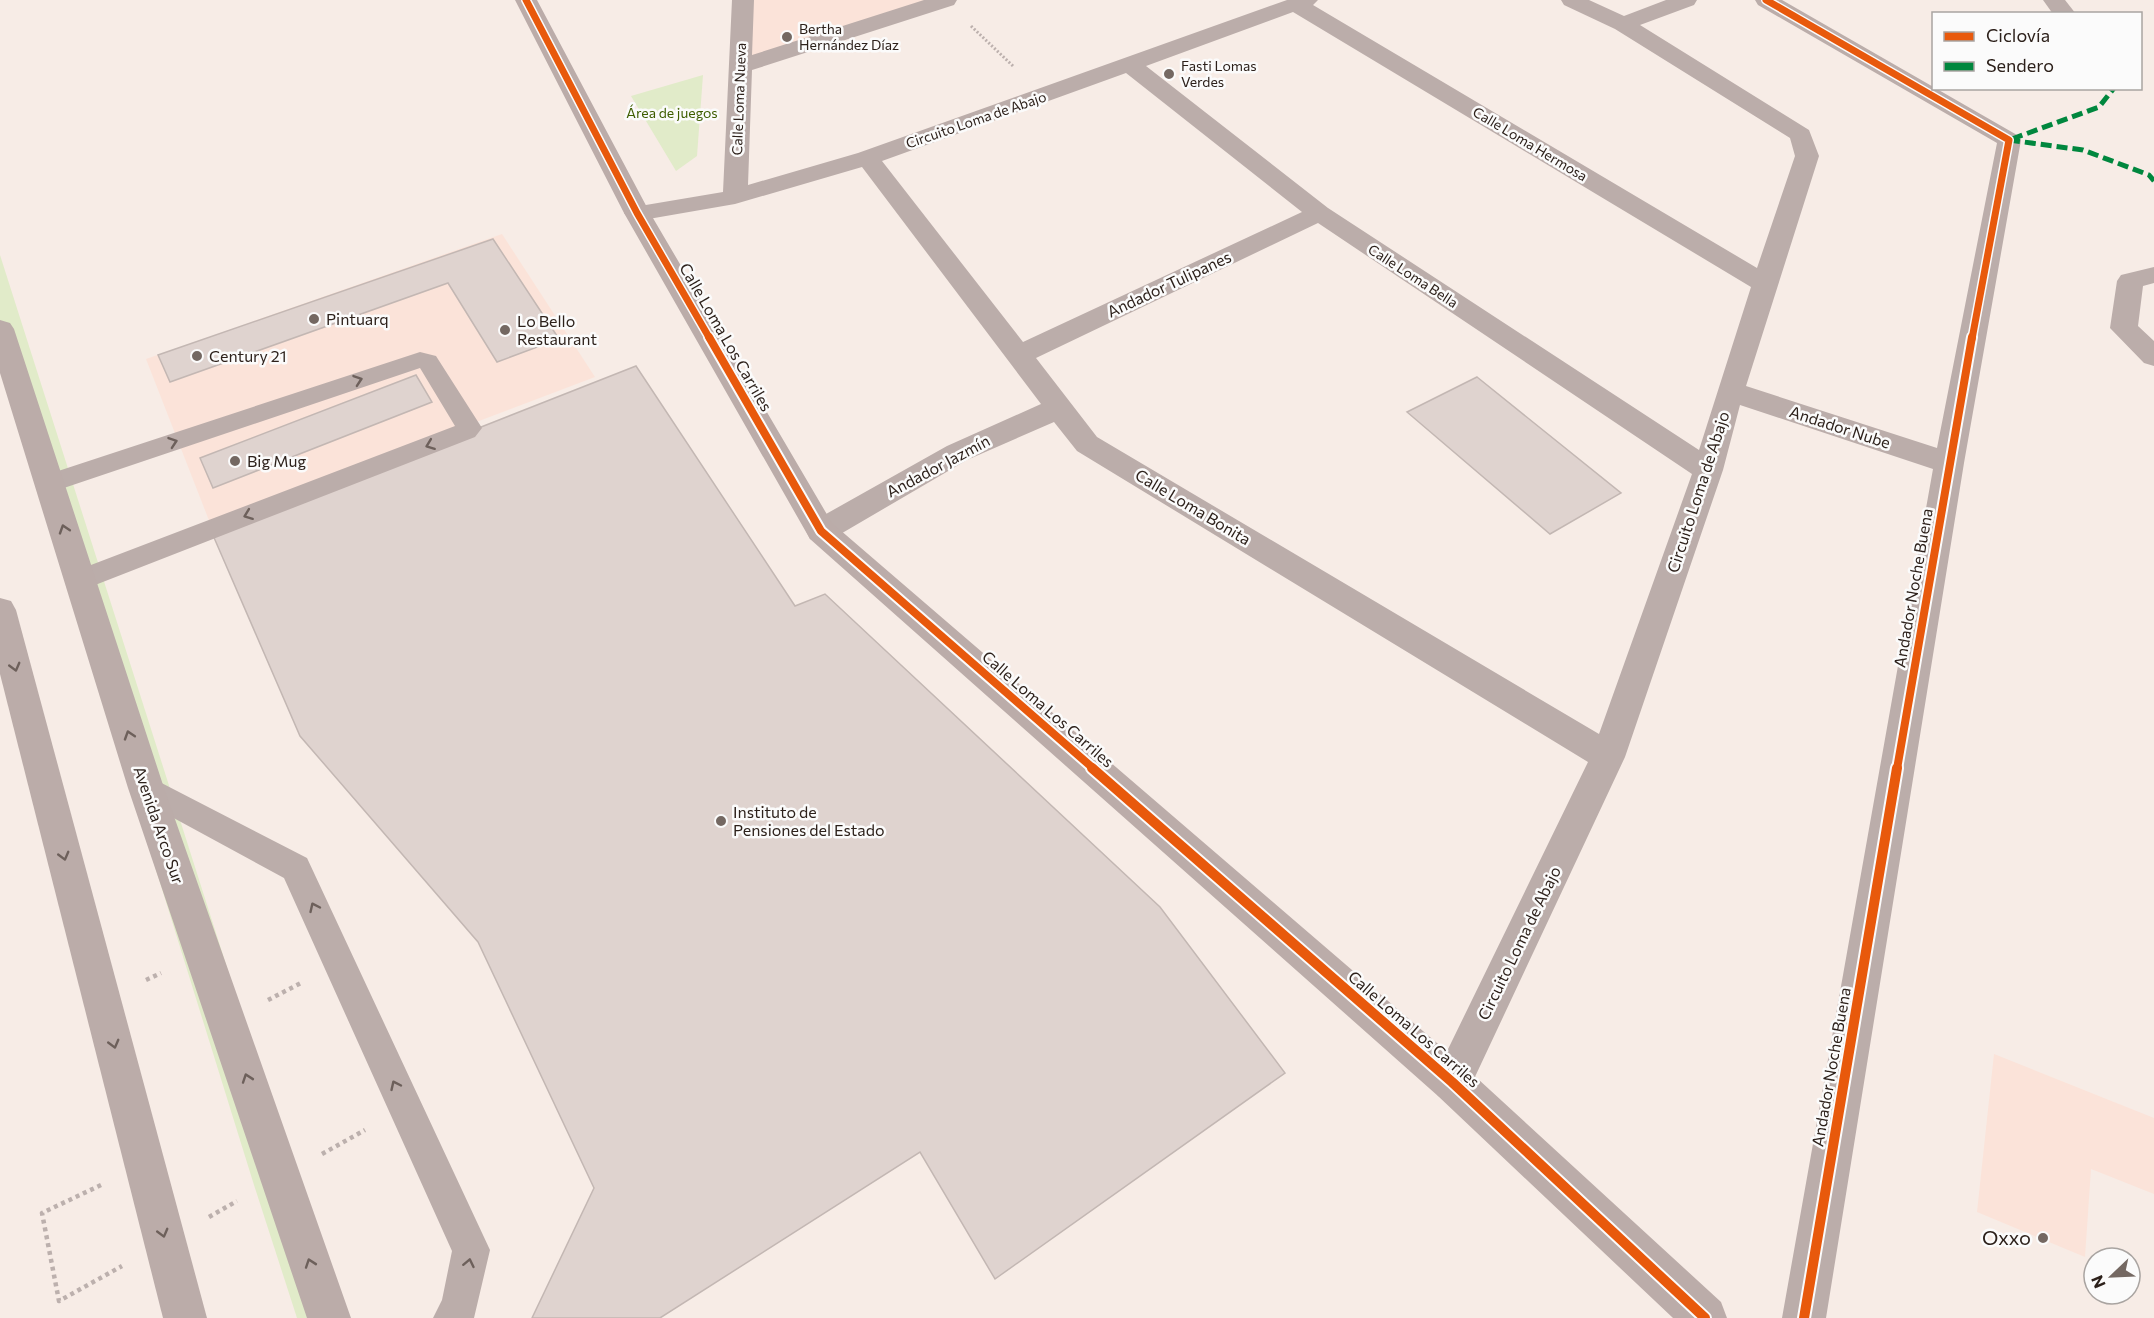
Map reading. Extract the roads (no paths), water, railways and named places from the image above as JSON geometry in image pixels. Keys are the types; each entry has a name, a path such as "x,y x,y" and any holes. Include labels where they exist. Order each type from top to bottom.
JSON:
{"street":[{"name":"Calle Loma Los Carriles","path":"526,0 637,213 820,531 1452,1082 1705,1318"},
{"name":"Calle Loma Nueva","path":"735,197 743,0"},
{"path":"741,66 945,0"},
{"name":"Circuito Loma de Abajo","path":"1452,1082 1608,757 1708,470 1730,391 1807,156 1800,135 1623,24 1572,0"},
{"path":"1623,24 1686,0"},
{"name":"Andador Noche Buena","path":"1766,0 2009,140 1949,463 1804,1318"},
{"path":"2054,0 2063,12"},
{"name":"Circuito Loma de Abajo","path":"637,213 735,197 867,158 1301,2"},
{"name":"Calle Loma Hermosa","path":"1301,2 1765,284"},
{"name":"Calle Loma Bella","path":"1131,65 1319,213 1708,470"},
{"name":"Calle Loma Bonita","path":"867,158 1087,444 1608,757"},
{"name":"Andador Tulipanes","path":"1018,355 1319,213"},
{"path":"2142,278 2124,328 2154,357"},
{"name":"Avenida Arco Sur","path":"0,329 146,788 329,1318"},
{"name":"Andador Nube","path":"1730,391 1949,463"},
{"name":"Andador Jazmín","path":"820,531 957,453 1059,408"},
{"path":"0,610 185,1318"}],"lane":[{"path":"49,484 420,360 428,362 469,428 80,580"},
{"path":"146,788 296,868 471,1250 459,1308 452,1318"}],"place":[{"name":"Bertha Hernández Díaz","path":"787,37"},
{"name":"Fasti Lomas Verdes","path":"1169,74"},
{"name":"Pintuarq","path":"314,319"},
{"name":"Lo Bello Restaurant","path":"505,330"},
{"name":"Century 21","path":"197,356"},
{"name":"Big Mug","path":"235,461"},
{"name":"Instituto de Pensiones del Estado","path":"721,821"},
{"name":"Oxxo","path":"2043,1238"}],"park label":[{"name":"Área de juegos","path":"672,113"}]}
